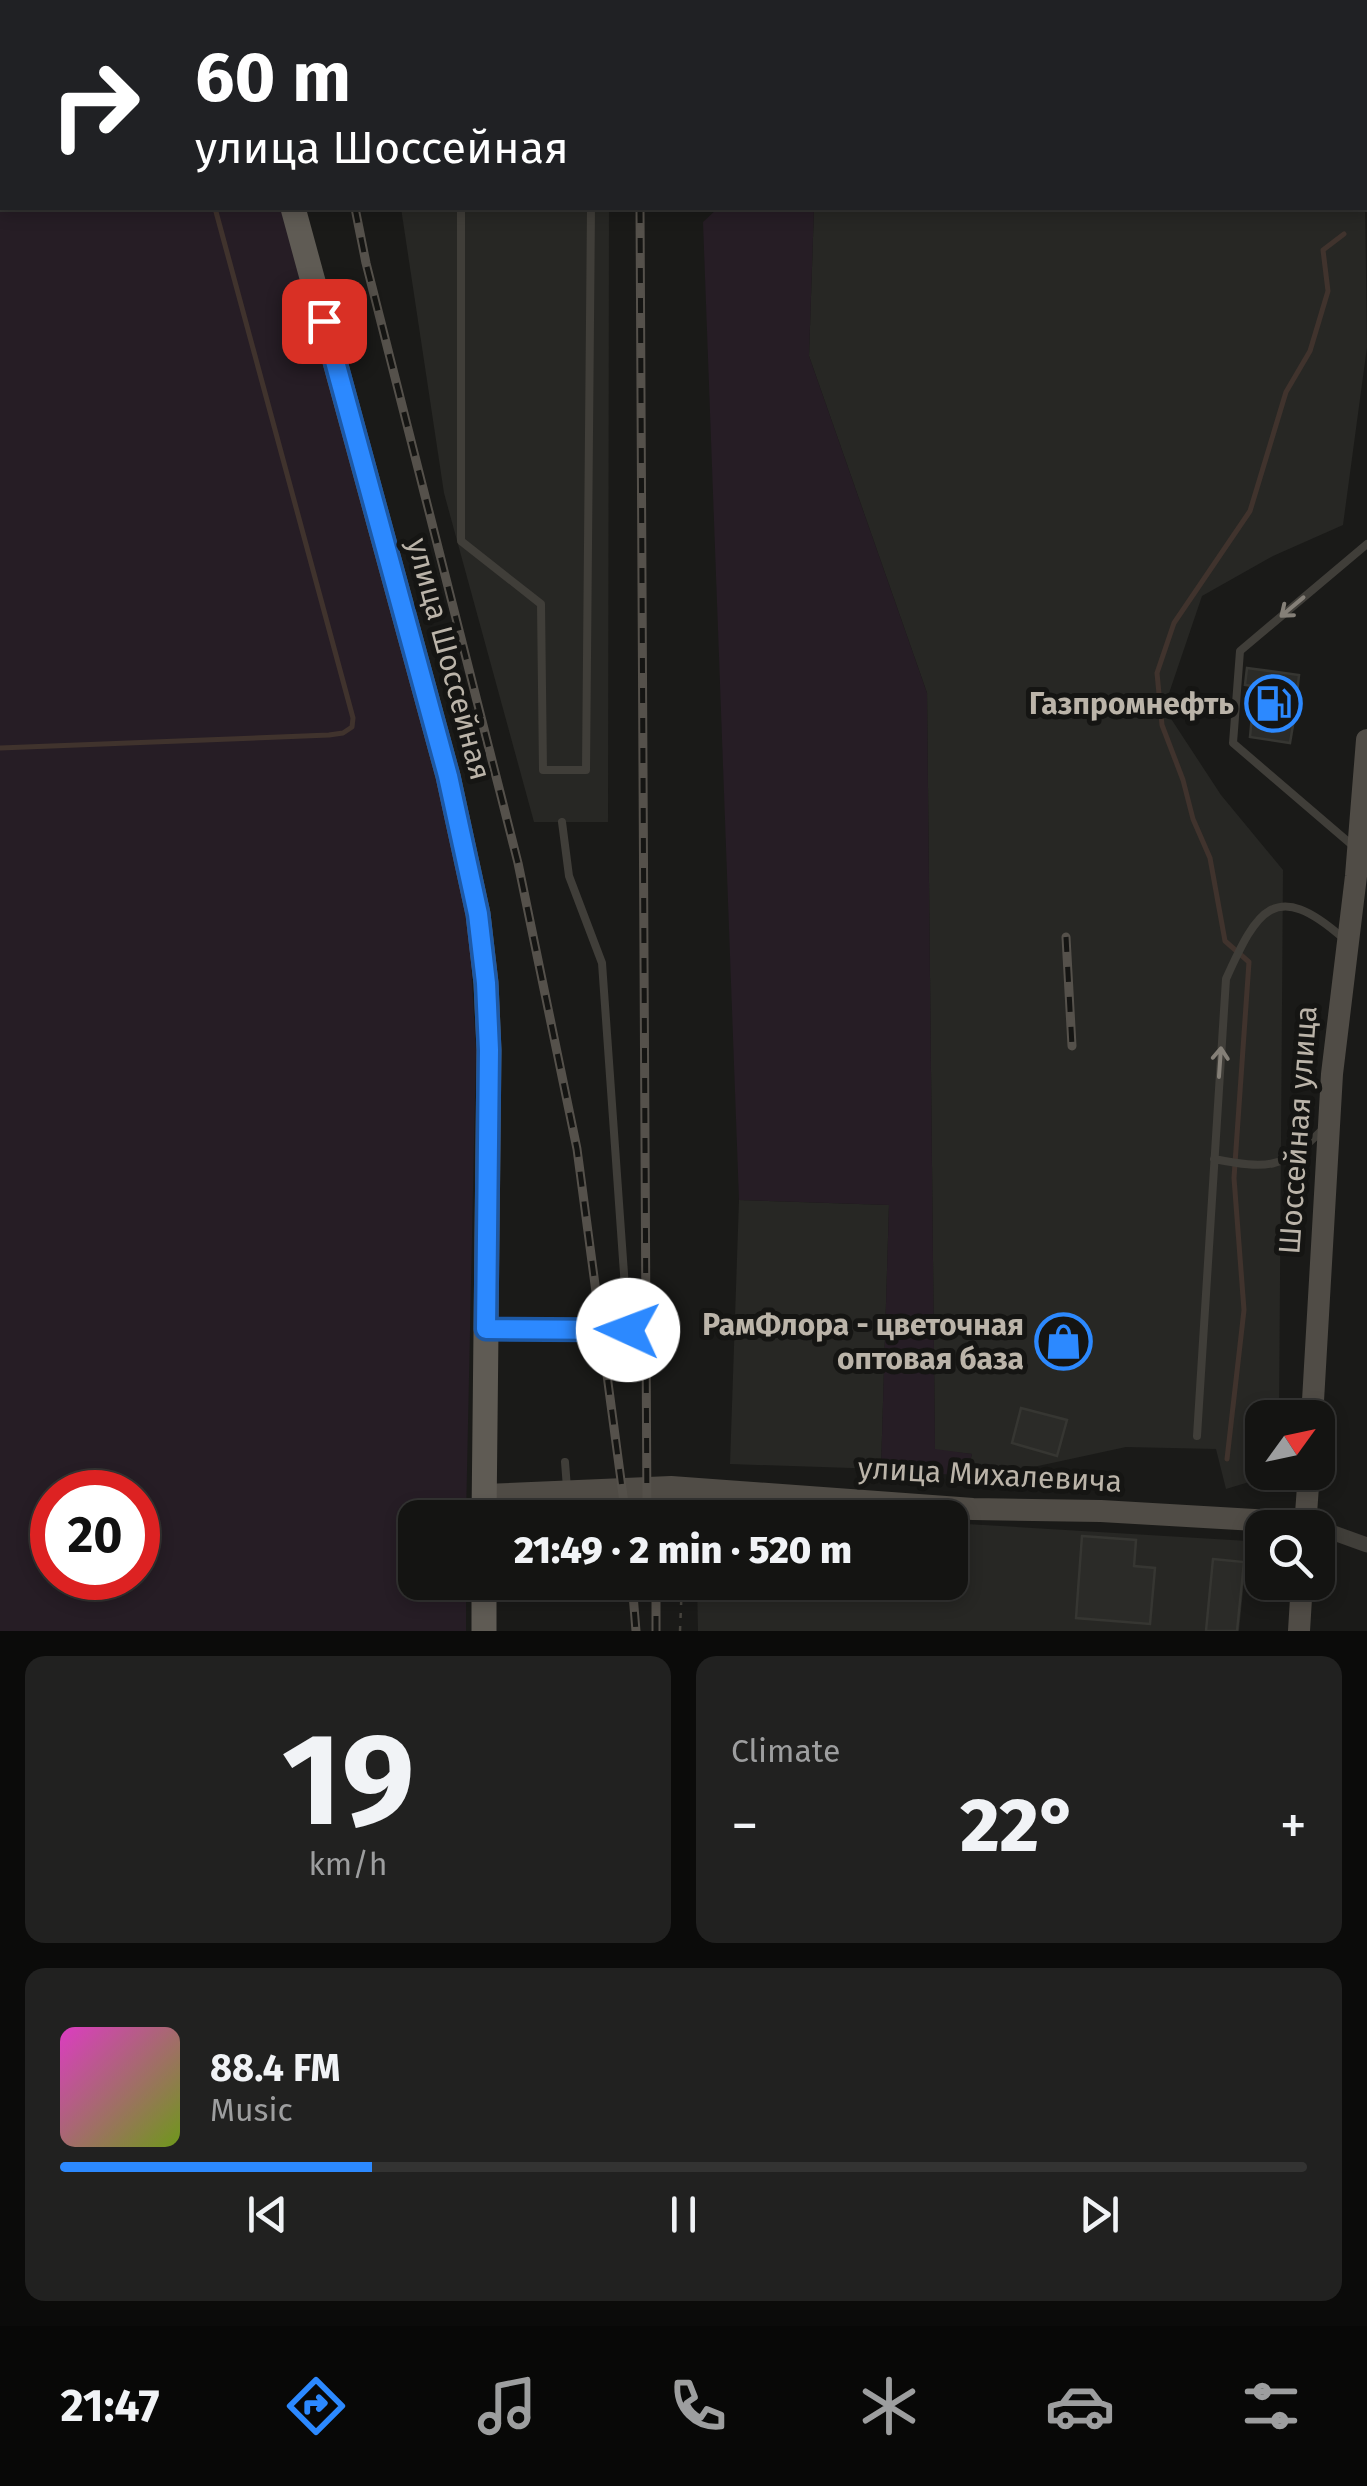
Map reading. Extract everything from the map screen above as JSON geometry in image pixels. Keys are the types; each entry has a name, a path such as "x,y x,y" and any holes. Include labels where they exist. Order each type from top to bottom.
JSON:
{"main road":[{"name":"улица Шоссейная","path":"294,210 448,776 478,914 489,1050 484,1500"},
{"name":"Шоссейная улица","path":"1313,1400 1329,1122 1362,850 1367,740"},
{"name":"улица Михалевича","path":"515,1500 567,1490 670,1488 973,1509 1101,1510 1245,1521"},
{"path":"484,1600 484,1626"},
{"path":"1299,1631 1301,1600"}],"street":[{"path":"1335,1535 1367,1546"}],"lane":[{"path":"461,210 462,541 541,604 543,770 586,770 590,210"},
{"path":"1362,850 1233,744 1240,651 1367,544"},
{"path":"486,1329 628,1330 602,963 569,876 562,822"},
{"path":"1198,1436 1226,979 1259,918 1271,908 1298,908 1315,914 1348,942"},
{"path":"1214,1159 1249,1166 1270,1165 1298,1155 1329,1122"},
{"path":"565,1462 567,1490"}],"path":[{"path":"680,1631 681,1600"}],"shaded area":[{"path":"0,210 283,210 439,786 469,931 476,1051 466,1500 398,1500 398,1600 466,1600 466,1631 0,1631"},
{"path":"401,210 609,210 608,822 534,822 444,493"},
{"path":"716,210 814,210 809,356 927,693 935,1449 972,1454 966,1476 881,1469 889,1205 739,1200 703,222"},
{"path":"814,210 1365,210 1367,347 1343,525 1273,556 1202,596 1164,708 1221,795 1283,870 1279,1400 1245,1400 1245,1483 1226,1489 1216,1449 1126,1447 1005,1473 966,1476 972,1454 935,1450 927,693 809,356"},
{"path":"739,1200 889,1205 881,1469 730,1464"},
{"path":"968,1524 1245,1541 1239,1631 698,1631 697,1600 968,1600"}],"building":[{"name":"Газпромнефть","path":"1247,668 1299,675 1297,693 1284,691 1281,717 1294,719 1290,743 1250,737 1252,716 1262,718 1267,688 1245,685"},
{"path":"1021,1408 1067,1420 1057,1456 1012,1443"},
{"path":"1082,1536 1136,1540 1134,1566 1155,1568 1150,1624 1076,1618"},
{"path":"1213,1559 1244,1562 1237,1631 1206,1631"}],"waterway":[{"path":"0,748 329,735 352,727 353,718 216,210"},
{"path":"1227,1459 1244,1310 1234,1178 1249,962 1225,941 1210,858 1162,725 1157,673 1174,623 1250,511 1286,392 1310,351 1328,291 1323,250 1344,234"}],"railway":[{"path":"355,210 518,863 577,1149 624,1500"},
{"path":"640,210 647,1500"},
{"path":"1066,937 1072,1046"},
{"path":"633,1600 636,1631"},
{"path":"656,1600 656,1631"}],"place":[{"name":"Газпромнефть","path":"1273,704"},
{"name":"РамФлора - цветочная оптовая база","path":"1063,1342"}],"route":[{"path":"324,321 448,776 478,914 489,1050 486,1329 628,1330"}]}
